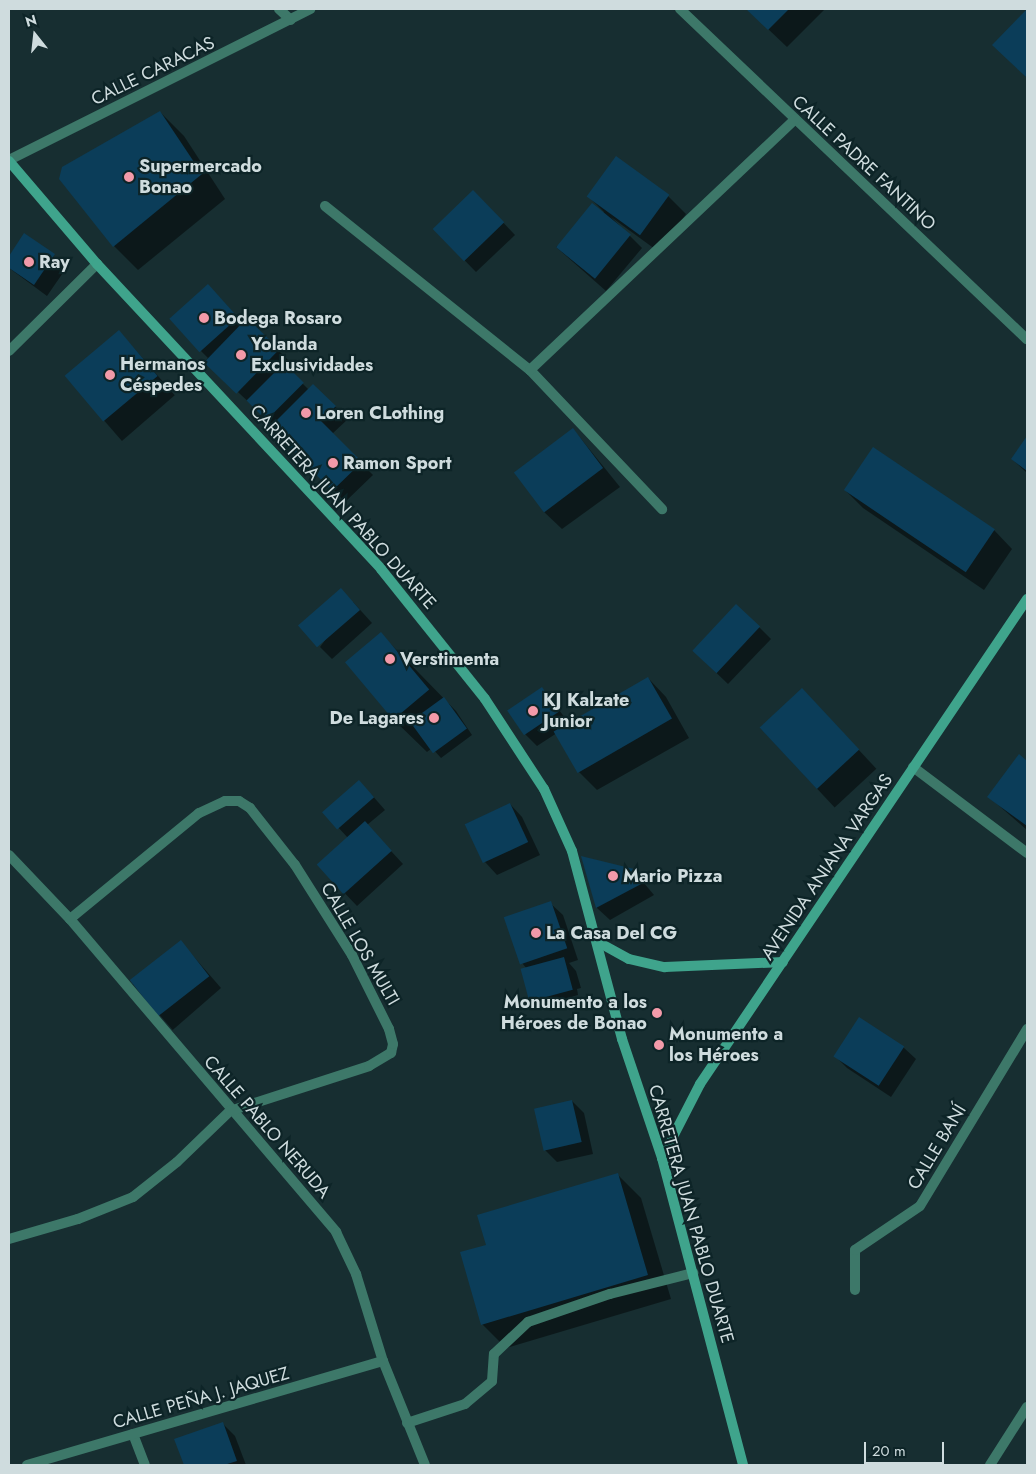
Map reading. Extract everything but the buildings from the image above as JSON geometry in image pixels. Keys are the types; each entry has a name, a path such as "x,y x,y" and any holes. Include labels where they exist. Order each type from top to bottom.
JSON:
{"main road":[{"name":"CARRETERA JUAN PABLO DUARTE","path":"9,160 97,264 374,562 485,699 544,789 572,851 598,942 622,1039 662,1158 743,1465"},
{"name":"AVENIDA ANIANA VARGAS","path":"662,1158 700,1084 1027,599"},
{"path":"598,942 630,959 665,967 783,962"}],"street":[{"path":"279,9 290,20"},
{"name":"CALLE CARACAS","path":"9,160 310,9"},
{"name":"CALLE PADRE FANTINO","path":"680,9 1027,339"},
{"path":"530,370 795,119"},
{"path":"325,206 530,370 662,509"},
{"path":"9,355 11,348 97,264"},
{"path":"913,767 1027,853"},
{"name":"CALLE LOS MULTI","path":"9,1239 78,1219 133,1197 177,1162 230,1111 369,1066 391,1053 393,1044 377,1001 352,955 295,865 250,808 240,801 225,801 199,813 70,919"},
{"name":"CALLE PABLO NERUDA","path":"9,855 70,919 230,1111 336,1232 356,1274 383,1361 407,1423 426,1465"},
{"name":"CALLE BANÍ","path":"855,1290 855,1250 920,1206 1027,1029"},
{"path":"407,1423 465,1404 492,1381 494,1354 528,1322 610,1294 693,1273"},
{"name":"CALLE PEÑA J. JAQUEZ","path":"27,1465 383,1361"},
{"path":"990,1465 1027,1406"},
{"path":"133,1434 145,1465"}],"place":[{"name":"Supermercado Bonao","path":"129,177"},
{"name":"Ray","path":"29,262"},
{"name":"Bodega Rosaro","path":"204,318"},
{"name":"Yolanda Exclusividades","path":"241,355"},
{"name":"Hermanos Céspedes","path":"110,375"},
{"name":"Loren CLothing","path":"306,413"},
{"name":"Ramon Sport","path":"333,463"},
{"name":"Verstimenta","path":"390,659"},
{"name":"KJ Kalzate Junior","path":"533,711"},
{"name":"De Lagares","path":"434,718"},
{"name":"Mario Pizza","path":"613,876"},
{"name":"La Casa Del CG","path":"536,933"},
{"name":"Monumento a los Héroes de Bonao","path":"657,1013"},
{"name":"Monumento a los Héroes","path":"659,1045"}]}
